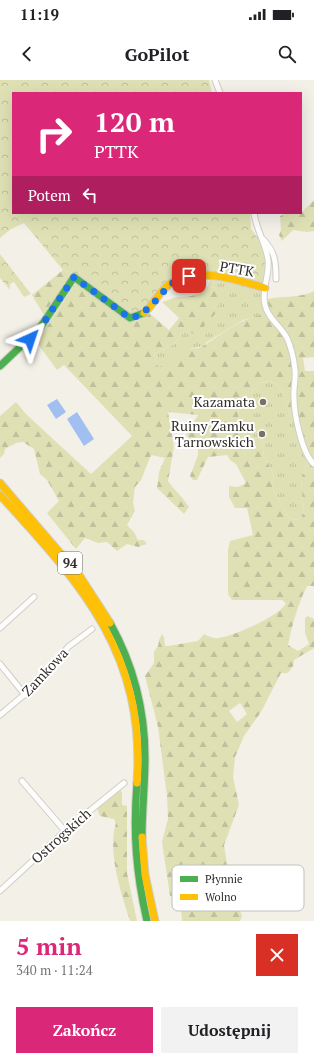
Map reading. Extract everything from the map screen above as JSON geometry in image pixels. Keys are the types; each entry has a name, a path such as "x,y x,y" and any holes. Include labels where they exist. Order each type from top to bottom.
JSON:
{"main road":[{"name":"PTTK","path":"0,366 40,328 74,277 127,316 135,317 150,312 170,284 183,277 232,279 265,288"},
{"name":"94","path":"0,483 81,575 117,633 129,662 141,705 144,731 145,756 142,853 150,905 155,921"},
{"name":"94","path":"0,495 74,579 92,603 111,638 124,670 134,709 136,727 138,752 135,852 139,888 147,921"}],"street":[{"path":"215,80 220,92"},
{"path":"254,214 268,265 264,300 266,310 287,338 291,350 295,370 294,410 305,450 310,461 314,464"},
{"path":"262,239 271,248 276,264 276,279"},
{"path":"0,628 34,597"},
{"name":"Zamkowa","path":"0,715 44,678 68,647 92,629"},
{"path":"0,664 25,695"},
{"path":"22,781 65,831"},
{"name":"Ostrogskich","path":"0,891 65,831 124,783"}],"green space":[{"path":"0,80 209,80 212,92 12,92 12,214 250,214 251,229 261,242 267,263 263,285 206,276 172,280 143,311 132,315 73,273 63,270 24,223 11,229 0,238"},
{"path":"314,200 314,231 307,232 293,230 282,241 279,235 281,230 280,216 284,214 302,214 302,212"},
{"path":"0,254 31,294 24,297 14,282 10,284 10,290 0,278"},
{"path":"63,270 73,273 45,317 32,295"},
{"path":"211,278 265,288 265,308 261,315 243,320 203,346 187,349 176,355 168,365 158,367 154,354 174,344 184,332 215,288 208,286"},
{"path":"77,281 130,322 139,320 148,312 169,330 179,318 162,302 177,297 198,294 205,290 208,286 215,288 220,301 216,313 197,334 184,332 174,344 154,354 158,367 169,362 180,351 201,347 245,320 261,315 265,308 264,300 302,295 314,291 314,357 303,358 305,371 314,371 314,586 307,586 291,630 288,645 298,651 309,644 305,633 305,618 308,616 314,619 314,648 294,660 293,666 288,673 281,673 261,712 244,736 235,757 233,777 239,805 224,845 227,865 172,865 172,896 170,896 162,842 168,819 167,796 158,727 145,676 154,663 154,652 158,646 162,634 164,637 165,646 168,646 198,641 204,634 219,638 235,634 256,625 275,614 286,603 282,600 232,600 228,594 228,550 230,541 253,535 247,508 235,508 229,497 229,486 238,487 246,483 236,464 230,460 227,455 208,457 197,480 193,480 190,476 198,455 198,447 186,435 198,415 168,412 174,447 168,481 189,507 184,514 157,488 159,472 165,458 151,455 141,480 135,487 133,503 135,511 127,525 134,532 138,540 144,540 147,544 138,547 127,544 117,551 107,542 98,543 85,538 76,549 47,513 59,501 47,480 40,474 34,449 23,442 16,443 5,449 4,454 0,458 0,416 16,402 27,415 91,474 132,436 64,365 57,370 35,340 42,334","holes":["269,381 275,383 282,393 289,412 296,422 308,459 306,469 301,479 304,513 296,520 289,518 272,488 274,475 264,457 262,442 259,437 251,438 245,436 241,432 239,425 238,418 242,397 252,392 260,383","240,703 247,714 237,722 229,711"]},
{"path":"269,381 275,383 282,393 289,412 296,422 308,459 306,469 301,479 304,513 296,520 289,518 272,488 274,475 264,457 262,442 259,437 251,438 245,436 241,432 239,425 238,418 242,397 252,392 260,383"},
{"path":"119,787 122,793 122,805 127,806 127,873 137,921 130,921 116,872 113,847 116,823 114,819 100,816 98,812 98,805"},
{"path":"181,911 240,911 242,916 240,921 182,921"}],"water":[{"path":"57,399 66,412 56,419 47,405"},
{"path":"77,412 94,439 84,446 67,419"}],"traffic: fast":[{"path":"0,366 40,328 74,277 130,318 144,313"},
{"path":"110,623 131,671 143,722 145,758 142,837"},
{"path":"137,783 135,818 136,852 140,886 147,921"}],"traffic: slow":[{"path":"144,313 167,286 181,278 193,275 230,278 265,288"},
{"path":"0,483 79,575 110,623"},
{"path":"0,495 30,528 82,591 103,624 119,658 131,696 137,737 137,783"},
{"path":"142,837 145,875 155,921"}],"place":[{"name":"Kazamata","path":"263,402"},
{"name":"Ruiny Zamku Tarnowskich","path":"262,434"}],"route":[{"path":"30,339 56,306 74,277 91,288 127,316 132,318 151,307 170,284 183,277 189,276"}]}
